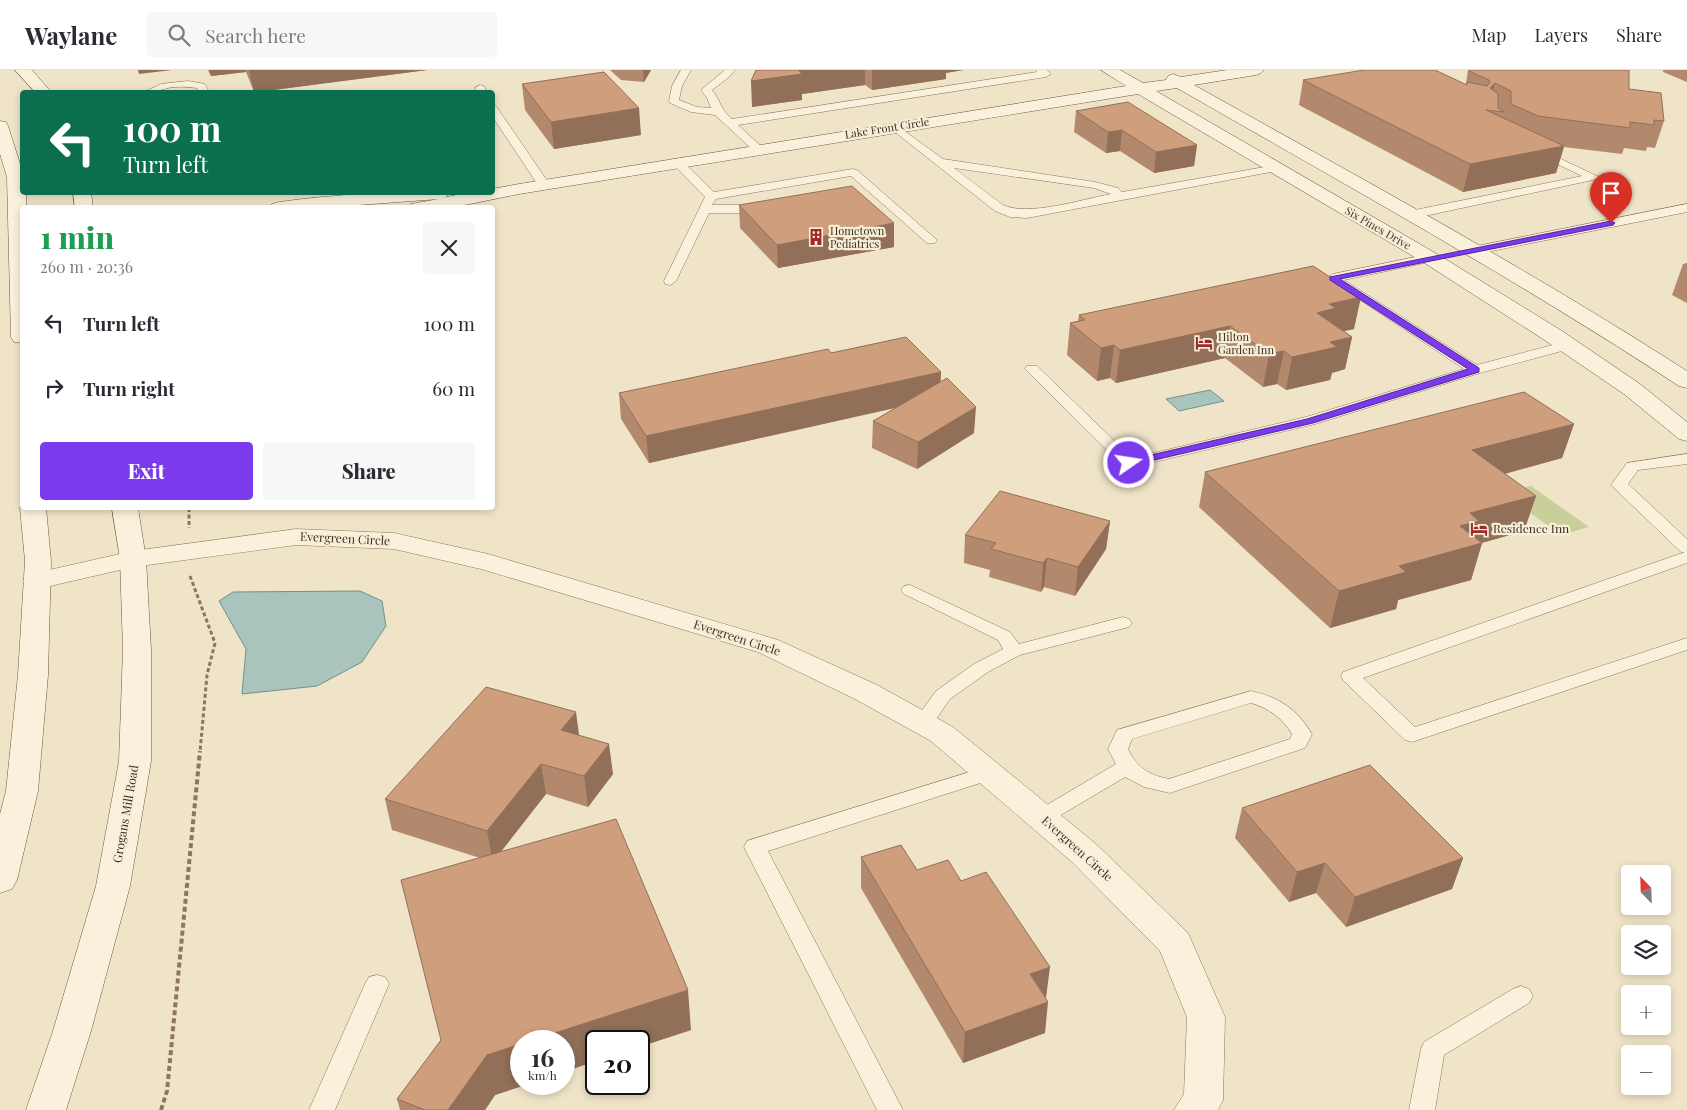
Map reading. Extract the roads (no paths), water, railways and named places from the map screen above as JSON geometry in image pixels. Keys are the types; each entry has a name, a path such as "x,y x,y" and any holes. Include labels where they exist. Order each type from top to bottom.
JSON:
{"street":[{"path":"23,70 41,90"},
{"name":"Six Pines Drive","path":"1109,70 1430,258 1568,345 1632,389 1687,434"},
{"path":"1157,70 1477,250 1618,335 1687,381"},
{"name":"Lake Front Circle","path":"495,194 895,127 1256,70"},
{"path":"6,128 16,176 14,274 20,321"},
{"name":"Lake Front Circle","path":"495,190 519,189"},
{"path":"303,205 413,195"},
{"name":"Lake Front Circle","path":"434,205 487,195"},
{"path":"1430,258 1477,250"},
{"path":"0,880 8,815 22,791 33,675 38,561 33,510"},
{"name":"Grogans Mill Road","path":"46,1110 72,1031 113,886 135,761 136,650 133,559 125,510"},
{"name":"Evergreen Circle","path":"37,580 133,559 296,537 394,541 488,562 768,646 866,692 942,734 1084,853 1175,943 1206,1017 1203,1100 1194,1110"}],"lane":[{"path":"686,70 677,86 674,101 695,110 718,112"},
{"path":"730,70 706,90 712,97 718,112 759,150"},
{"path":"730,123 1046,74 1040,70"},
{"path":"155,90 163,87 191,84 201,86 203,90"},
{"path":"495,112 544,185"},
{"path":"895,127 999,208 1010,213 1027,214 1276,168"},
{"path":"1415,214 1593,177 1523,144"},
{"path":"939,162 1095,186 1114,190 1118,196"},
{"path":"678,163 711,196"},
{"path":"711,196 853,172 931,240"},
{"path":"855,194 874,190"},
{"path":"670,281 707,209 711,196"},
{"path":"707,209 744,210 770,208"},
{"path":"1477,250 1687,208"},
{"path":"1430,258 1333,278 1475,370"},
{"path":"1032,369 1129,463 1310,421 1475,370 1568,345"},
{"path":"1687,459 1633,466 1618,485 1687,548"},
{"path":"1687,557 1350,676 1412,735 1687,644"},
{"path":"910,590 1004,636 1014,651"},
{"path":"923,723 943,695 981,668 1014,651 1123,623"},
{"path":"1251,697 1266,700 1285,712 1302,734 1298,743 1170,786 1153,784 1138,777 1126,767 1118,749 1124,735 1251,697"},
{"path":"1042,817 1126,767"},
{"path":"890,1110 755,847 989,773"},
{"path":"322,1110 377,984"},
{"path":"1422,1110 1433,1049 1521,996"}],"water":[{"path":"1210,390 1224,401 1179,411 1166,399"},
{"path":"360,591 382,601 386,626 362,662 317,686 242,694 246,649 219,601 233,592"}],"place":[{"name":"Hometown Pediatrics","path":"816,237"},
{"name":"Hilton Garden Inn","path":"1204,343"},
{"name":"Residence Inn","path":"1479,529"}]}
